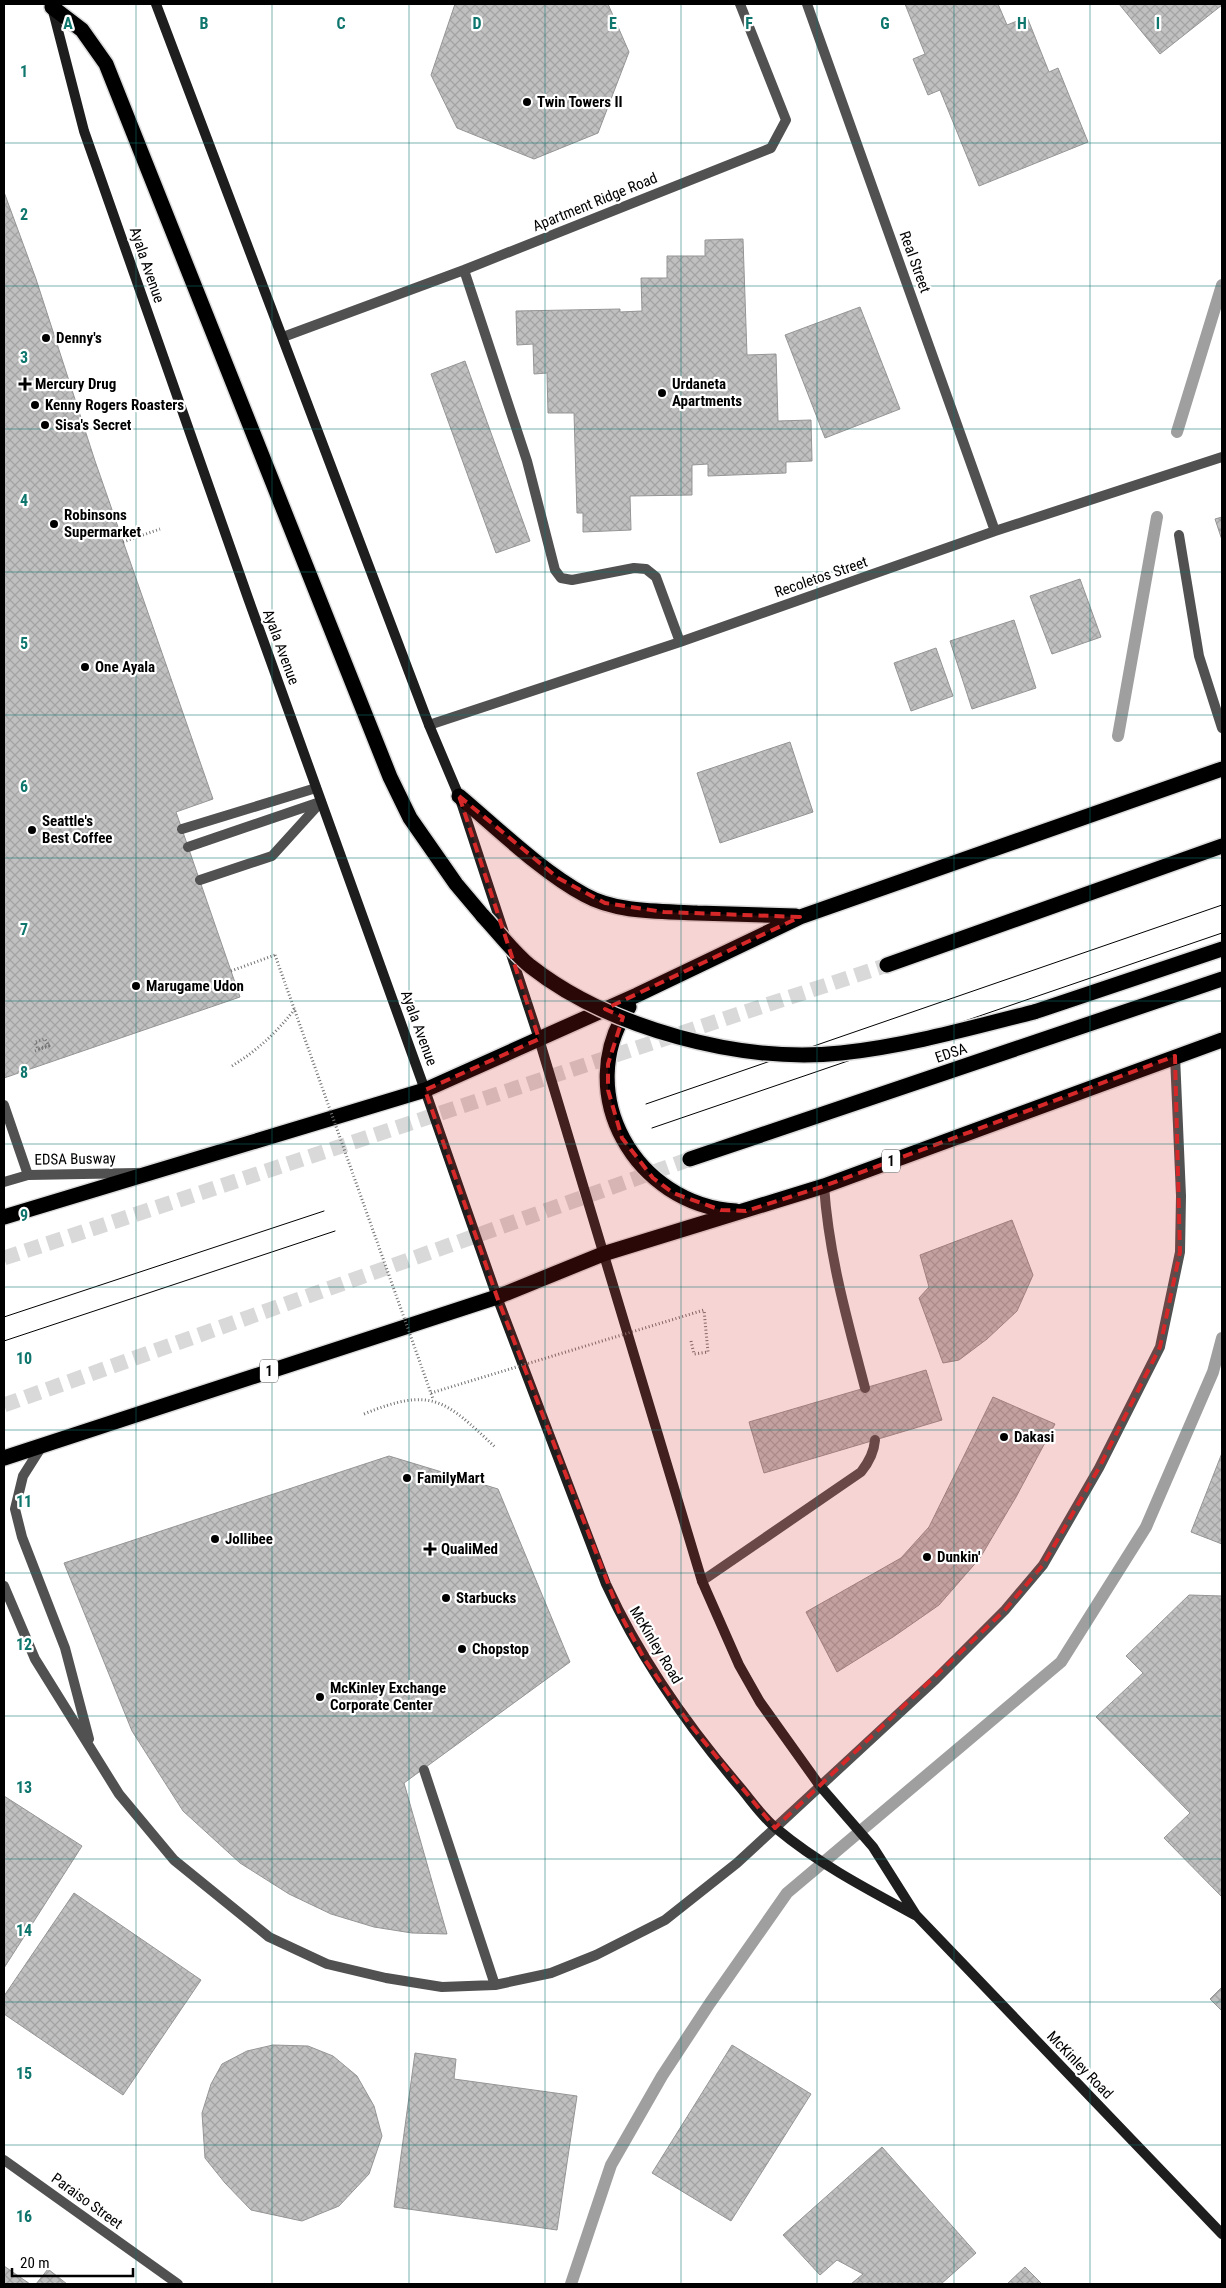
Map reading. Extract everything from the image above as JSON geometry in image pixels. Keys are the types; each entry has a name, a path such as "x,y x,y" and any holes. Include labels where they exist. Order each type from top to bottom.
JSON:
{"highway":[{"path":"51,5 82,30 106,64 373,738 410,818 456,884 478,911 528,964 558,986 631,1021 708,1044 753,1051 806,1055 841,1053 927,1040 1034,1012 1222,948"},
{"path":"4,1217 426,1090 637,995 800,917 1222,769"},
{"path":"459,796 558,878 586,896 598,901 628,908 664,912 800,917"},
{"path":"887,965 1222,846"},
{"name":"EDSA","path":"690,1159 1222,979"},
{"path":"637,995 623,1016 614,1039 608,1064 613,1115 622,1138 636,1160 653,1178 673,1193 696,1204 721,1210 746,1211"},
{"name":"1","path":"4,1458 497,1296 603,1254 824,1186 1222,1040"}],"main road":[{"path":"156,4 428,725 459,796 539,1039 603,1254"},
{"name":"Ayala Avenue","path":"51,5 84,131 316,788 426,1090 497,1296"},
{"name":"McKinley Road","path":"603,1254 702,1581 739,1665 760,1702 820,1786 873,1846 916,1915 1222,2234"},
{"name":"McKinley Road","path":"497,1296 594,1554 619,1612 645,1660 663,1687 719,1762 775,1828 841,1876 916,1915"}],"street":[{"name":"Apartment Ridge Road","path":"283,337 464,270 771,148 786,120 740,4"},
{"name":"Real Street","path":"807,4 995,531"},
{"path":"464,270 527,461 555,570 561,578 572,580 634,568 646,569 656,578 680,642"},
{"name":"Recoletos Street","path":"428,725 680,642 995,531 1222,457"},
{"path":"1179,535 1199,656 1222,728"},
{"path":"182,830 316,788"},
{"path":"188,847 321,802"},
{"path":"200,880 272,856 321,802"},
{"path":"4,1586 35,1659 119,1794 174,1860 269,1937 327,1964 386,1978 442,1987 495,1985 551,1973 596,1955 665,1920 737,1863 936,1679 1005,1610 1043,1565 1099,1468 1160,1347 1180,1252 1181,1196 1175,1056"},
{"path":"4,1105 28,1174"},
{"name":"EDSA Busway","path":"4,1182 28,1174 148,1173"},
{"path":"824,1186 827,1229 835,1274 865,1388"},
{"path":"702,1581 861,1472 868,1462 875,1440"},
{"path":"42,1446 23,1476 15,1510 22,1537 65,1648 92,1750"},
{"path":"424,1770 495,1985"},
{"name":"Paraiso Street","path":"4,2160 178,2284"}],"path":[{"path":"123,542 160,529"},
{"path":"231,971 275,956 433,1399"},
{"path":"232,1066 257,1051 274,1035 295,1009"},
{"path":"35,1050 49,1046 46,1039 35,1042 38,1049 44,1046 50,1044"},
{"path":"431,1393 704,1310 708,1352 694,1354 691,1341"},
{"path":"364,1414 392,1402 433,1399 453,1409 495,1447"}],"highlighted area":[{"path":"459,796 558,878 605,903 664,912 800,917 605,1009 623,1017 608,1064 608,1090 622,1138 653,1178 673,1193 721,1210 746,1211 824,1186 1175,1056 1180,1252 1160,1347 1099,1468 1043,1565 1005,1610 775,1828 688,1722 645,1660 619,1612 497,1297 425,1090 539,1039"}],"building":[{"name":"Twin Towers II","path":"455,4 608,4 629,52 598,133 534,159 457,128 431,75"},
{"path":"905,4 998,4 1007,25 1027,17 1049,72 1058,68 1088,142 979,186 940,90 928,95 913,59 925,54"},
{"path":"1119,4 1222,4 1222,5 1160,54"},
{"name":"One Ayala","path":"4,192 36,279 95,461 213,799 176,812 240,997 4,1078"},
{"name":"Urdaneta Apartments","path":"743,239 747,355 776,354 778,421 811,420 812,461 786,462 786,473 708,476 708,464 692,465 692,495 630,496 631,530 583,532 583,513 577,513 574,413 548,413 547,373 534,374 533,344 517,345 516,311 620,309 620,312 642,311 641,278 667,278 667,256 705,256 705,240"},
{"path":"860,307 900,409 825,438 785,335"},
{"path":"465,361 530,541 496,553 431,374"},
{"path":"1222,517 1222,540 1215,519"},
{"path":"1080,579 1101,637 1052,654 1030,596"},
{"path":"1014,620 1036,688 972,709 950,641"},
{"path":"936,648 953,696 911,711 894,663"},
{"path":"790,742 813,812 720,843 697,773"},
{"path":"1012,1220 1033,1275 1017,1311 987,1339 959,1360 943,1363 919,1298 929,1287 920,1255"},
{"path":"926,1370 942,1420 764,1473 749,1422"},
{"path":"993,1397 1055,1424 1016,1497 980,1558 939,1605 837,1672 806,1612 901,1558 929,1527"},
{"path":"1222,1453 1222,1544 1191,1532"},
{"name":"McKinley Exchange Corporate Center","path":"389,1456 498,1489 570,1662 404,1783 447,1934 412,1933 374,1927 331,1914 289,1894 240,1863 183,1811 132,1731 64,1563"},
{"path":"1189,1595 1222,1596 1222,1897 1164,1838 1190,1813 1096,1717 1143,1673 1126,1656"},
{"path":"4,1796 82,1846 4,1968"},
{"path":"74,1893 201,1980 123,2095 4,2014 4,1996"},
{"path":"1222,1987 1222,2011 1210,1999"},
{"path":"273,2045 308,2046 333,2056 357,2076 374,2106 382,2136 369,2174 339,2206 302,2221 251,2210 225,2183 205,2158 202,2113 211,2084 222,2064 247,2051"},
{"path":"732,2045 811,2094 731,2221 652,2173"},
{"path":"415,2053 456,2059 454,2079 577,2096 557,2230 394,2207"},
{"path":"882,2147 976,2253 941,2284 851,2284 863,2274 837,2260 820,2275 783,2235"},
{"path":"4,2266 30,2284 4,2284"},
{"path":"1025,2267 1042,2284 1007,2284"},
{"path":"48,2269 67,2284 36,2284"}],"waterway":[{"path":"1177,432 1222,285"},
{"path":"1118,736 1157,517"},
{"path":"571,2284 611,2165 662,2076 710,2003 787,1893 1061,1662 1146,1527 1213,1372 1222,1338"}],"tunnel":[{"path":"4,1258 887,965"},
{"path":"4,1405 690,1159"}],"tram line":[{"path":"646,1104 1222,905"},
{"path":"652,1128 1222,933"},
{"path":"4,1317 324,1211"},
{"path":"4,1341 335,1231"}],"place":[{"name":"Twin Towers II","path":"527,102"},
{"name":"Denny's","path":"46,338"},
{"name":"Mercury Drug","path":"25,384"},
{"name":"Urdaneta Apartments","path":"662,393"},
{"name":"Kenny Rogers Roasters","path":"35,405"},
{"name":"Sisa's Secret","path":"45,425"},
{"name":"Robinsons Supermarket","path":"54,524"},
{"name":"One Ayala","path":"85,667"},
{"name":"Seattle's Best Coffee","path":"32,830"},
{"name":"Marugame Udon","path":"136,986"},
{"name":"Dakasi","path":"1004,1437"},
{"name":"FamilyMart","path":"407,1478"},
{"name":"Jollibee","path":"215,1539"},
{"name":"QualiMed","path":"430,1549"},
{"name":"Dunkin'","path":"927,1557"},
{"name":"Starbucks","path":"446,1598"},
{"name":"Chopstop","path":"462,1649"},
{"name":"McKinley Exchange Corporate Center","path":"320,1697"}]}
